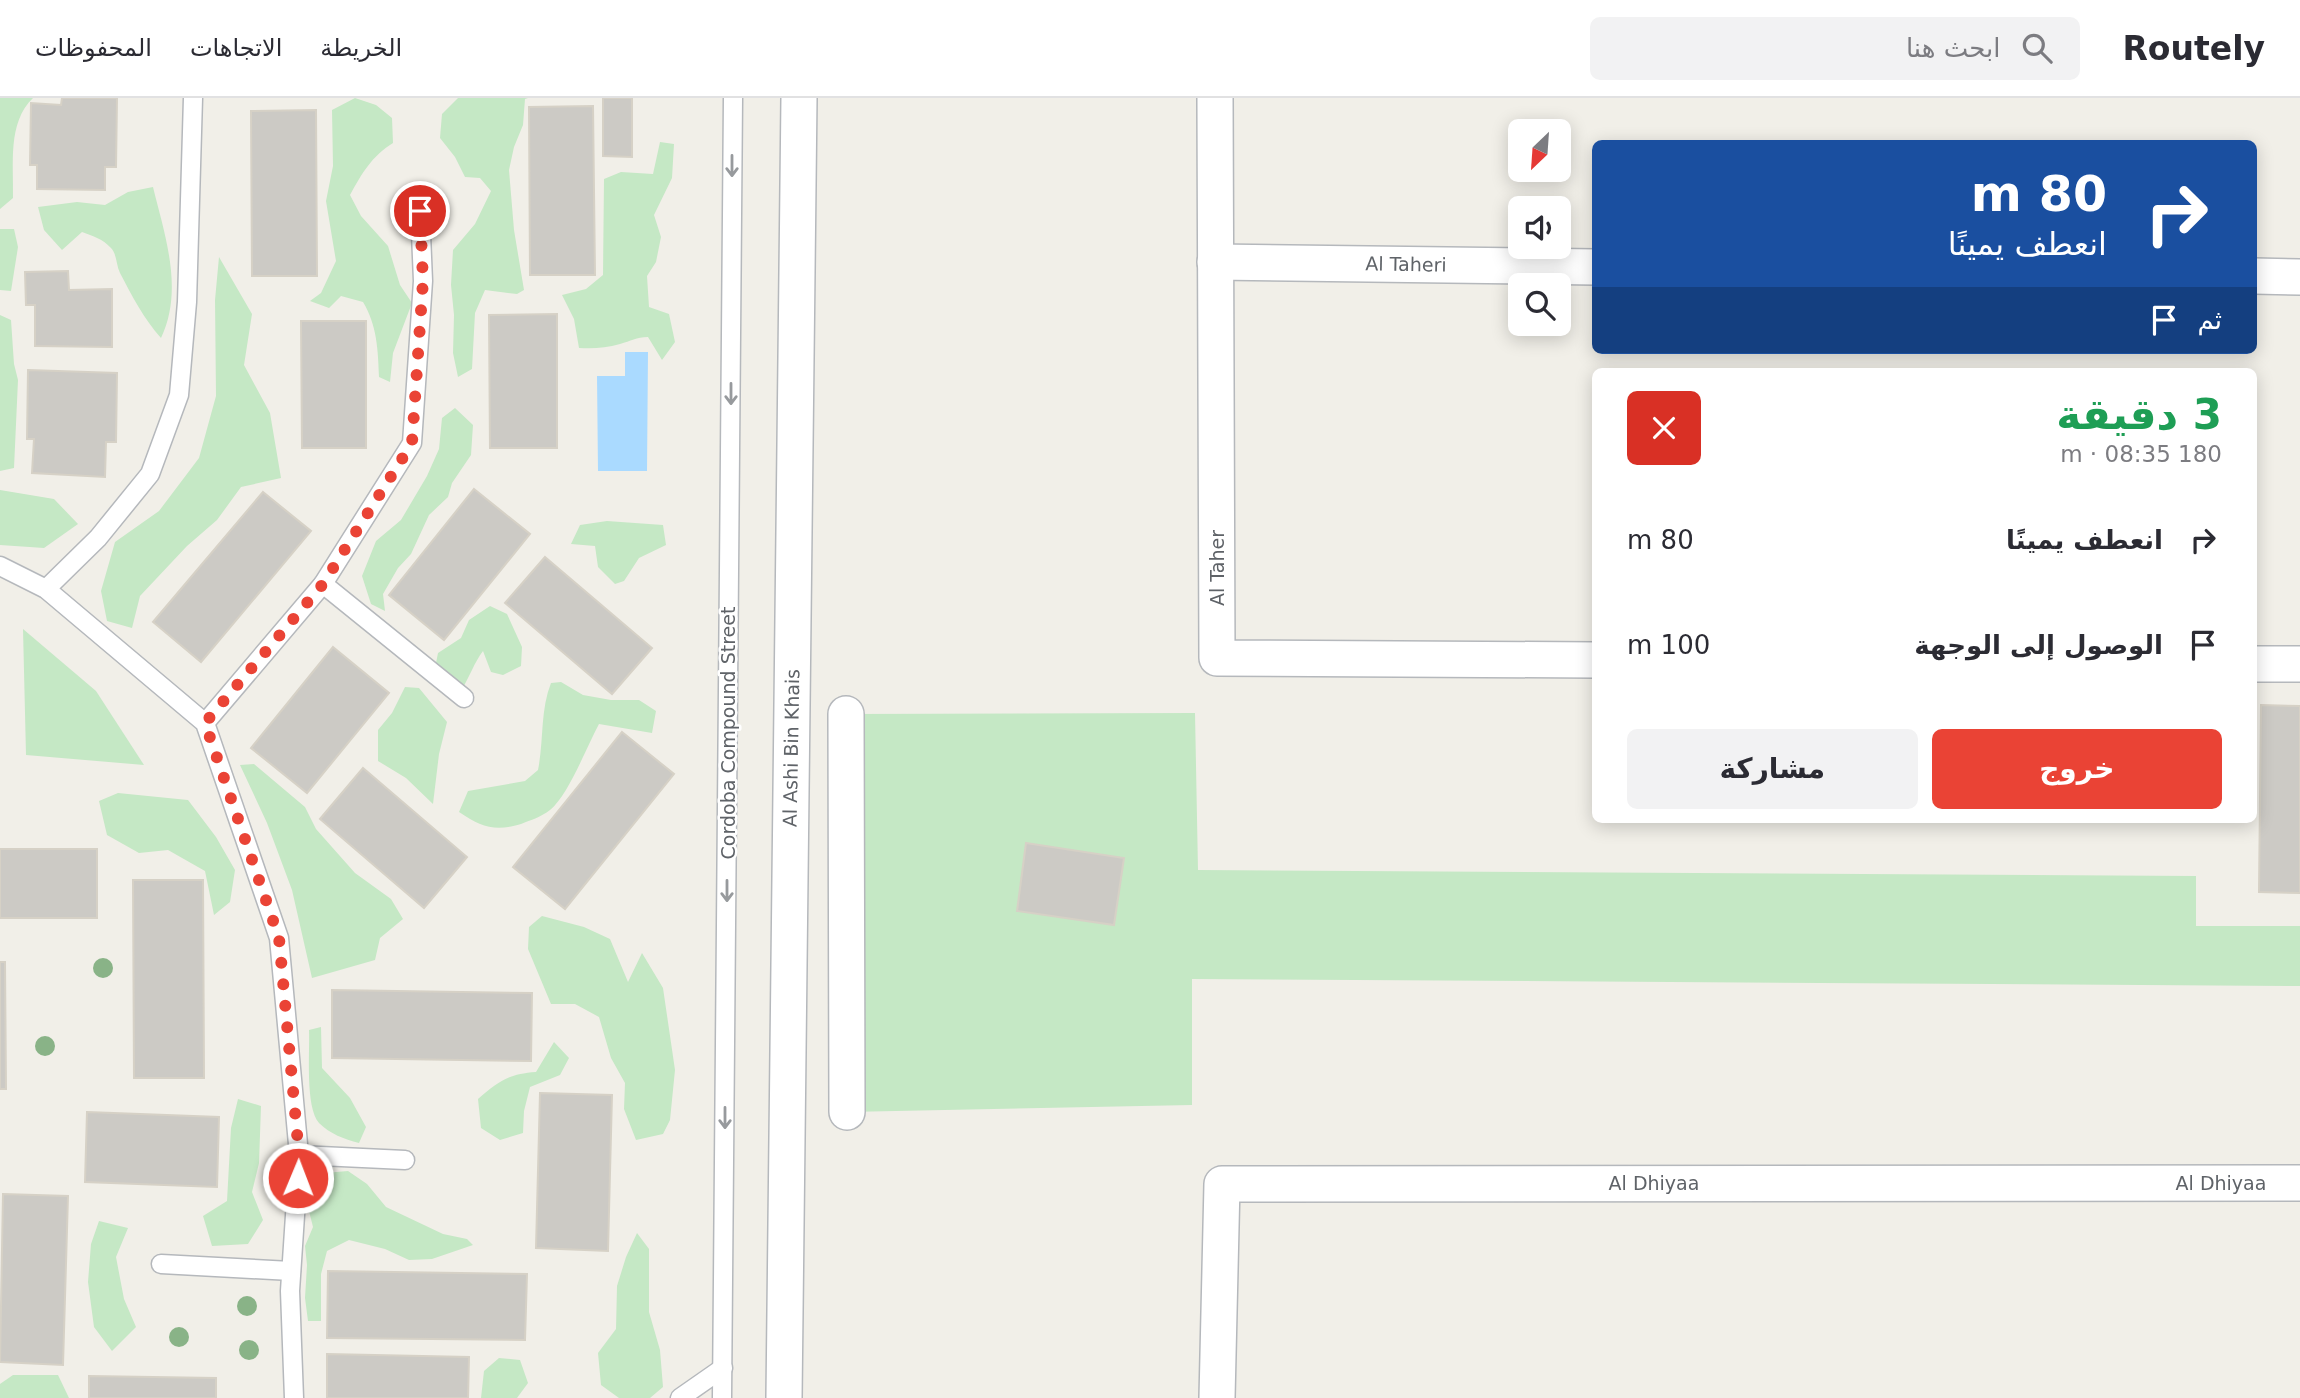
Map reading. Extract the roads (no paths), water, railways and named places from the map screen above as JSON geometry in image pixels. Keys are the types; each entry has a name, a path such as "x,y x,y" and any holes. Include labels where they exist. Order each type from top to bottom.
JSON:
{"street":[{"name":"Al Ashi Bin Khais","path":"783,1398 799,98"},
{"name":"Al Taher","path":"1215,98 1217,658 1592,660"},
{"name":"Al Taheri","path":"1215,262 1592,267"},
{"path":"2257,276 2300,277"},
{"path":"2257,664 2300,664"},
{"path":"846,715 847,1112"},
{"name":"Al Dhiyaa","path":"1217,1398 1222,1184 2300,1183"}],"lane":[{"path":"46,589 98,538 149,474 179,395 187,302 193,98"},
{"name":"Cordoba Compound Street","path":"722,1398 733,98"},
{"path":"205,723 323,584 412,443 423,281 420,211"},
{"path":"0,566 46,589 205,723 279,938 299,1155 291,1271 294,1398"},
{"path":"323,584 464,698"},
{"path":"299,1155 405,1160"},
{"path":"161,1264 291,1271"},
{"path":"680,1398 723,1368"}],"water":[{"path":"625,352 648,352 647,471 598,471 597,376 625,376"}]}
